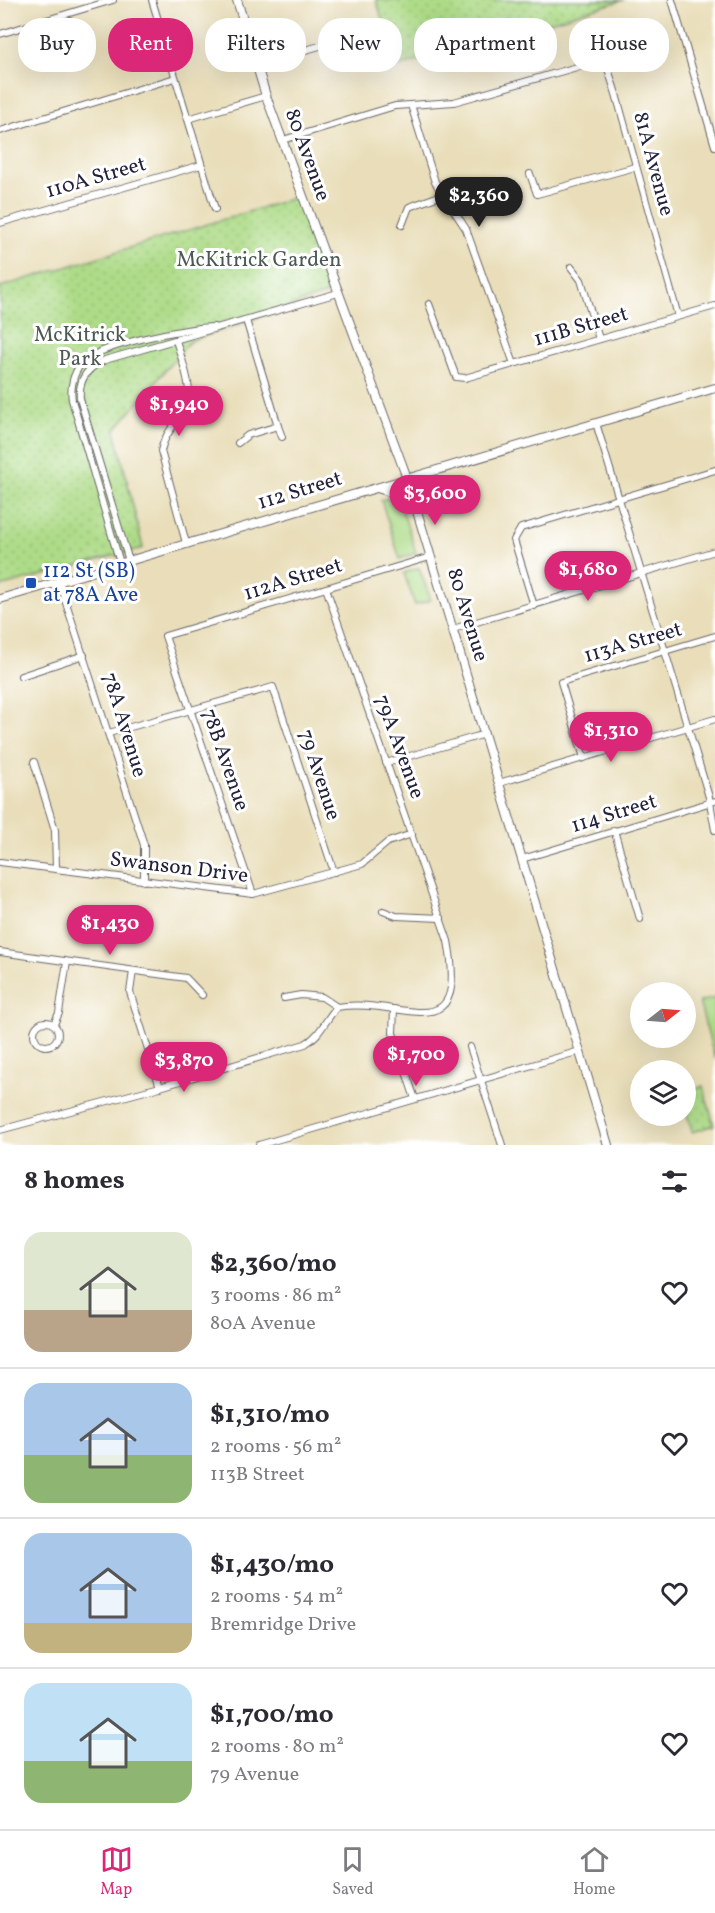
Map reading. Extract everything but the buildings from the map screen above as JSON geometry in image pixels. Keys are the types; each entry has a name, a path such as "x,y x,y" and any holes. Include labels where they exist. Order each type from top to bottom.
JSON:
{"street":[{"path":"0,34 113,0"},
{"path":"152,0 215,209"},
{"name":"80 Avenue","path":"237,0 242,18"},
{"path":"672,0 715,146"},
{"path":"283,140 395,106 454,102 569,69"},
{"name":"80 Avenue","path":"258,72 407,478 608,1145"},
{"name":"81A Avenue","path":"609,72 678,316"},
{"path":"0,131 175,78"},
{"path":"188,119 266,96"},
{"path":"411,105 428,163 442,195 466,229 513,363"},
{"name":"110A Street","path":"0,223 201,165"},
{"path":"530,174 537,194 635,167"},
{"path":"402,225 409,207 442,195"},
{"path":"571,267 581,280 599,339"},
{"path":"129,561 80,399 80,384 86,372 99,363 338,293"},
{"name":"111B Street","path":"429,304 456,377 465,378 715,306"},
{"path":"246,320 282,437"},
{"path":"120,563 73,405 71,394 73,380 81,364 97,353 166,333 221,327"},
{"path":"176,340 188,388 188,403 165,438 161,458 186,543"},
{"name":"112 Street","path":"0,599 715,388"},
{"path":"596,423 712,802 715,830"},
{"path":"238,443 248,435 278,426"},
{"path":"534,606 514,540 521,528 715,470"},
{"path":"375,487 397,494 414,503"},
{"path":"453,629 715,551"},
{"name":"112A Street","path":"165,636 430,556"},
{"name":"78A Avenue","path":"59,581 144,845 144,881"},
{"name":"79A Avenue","path":"326,588 441,918 453,964 451,994 444,1006 426,1013 394,1009"},
{"name":"78B Avenue","path":"165,636 253,894"},
{"name":"113A Street","path":"584,758 561,682 715,636"},
{"path":"21,676 84,655"},
{"name":"79 Avenue","path":"191,710 273,687 334,872"},
{"path":"109,733 191,710"},
{"path":"500,783 715,718"},
{"path":"386,763 485,734"},
{"path":"34,762 55,830 56,869"},
{"name":"114 Street","path":"522,859 712,802"},
{"path":"614,830 640,920"},
{"name":"Swanson Drive","path":"0,862 253,894 362,864 388,842 412,834"},
{"path":"383,911 396,916 441,918"},
{"path":"0,952 186,978 202,995"},
{"path":"54,1024 59,1013 67,962"},
{"path":"133,971 130,992 160,1088"},
{"path":"284,998 301,995 322,997 337,1007"},
{"path":"0,1130 160,1088 305,1044 316,1038 324,1021 337,1007 355,1004 394,1009 393,1033 415,1099"},
{"path":"46,1021 54,1024 58,1031 56,1041 50,1045 37,1042 33,1034 38,1024 46,1021"},
{"path":"470,1047 502,1145"},
{"path":"259,1145 579,1051"}],"green space":[{"path":"376,0 624,0 557,20 557,18 414,18 414,62 402,66 402,18 382,18"},
{"name":"McKitrick Park","path":"297,197 332,292 190,341 115,430 143,548 0,587 0,287"},
{"path":"389,498 401,506 416,553 400,559 381,500"},
{"path":"419,568 431,600 415,605 404,573"},
{"path":"715,998 715,1059 699,1002"},
{"path":"703,1086 714,1125 692,1132 690,1126 696,1126 696,1088"}],"place":[{"name":"112 St (SB) at 78A Ave","path":"31,583"}],"park label":[{"name":"McKitrick Garden","path":"259,260"}]}
